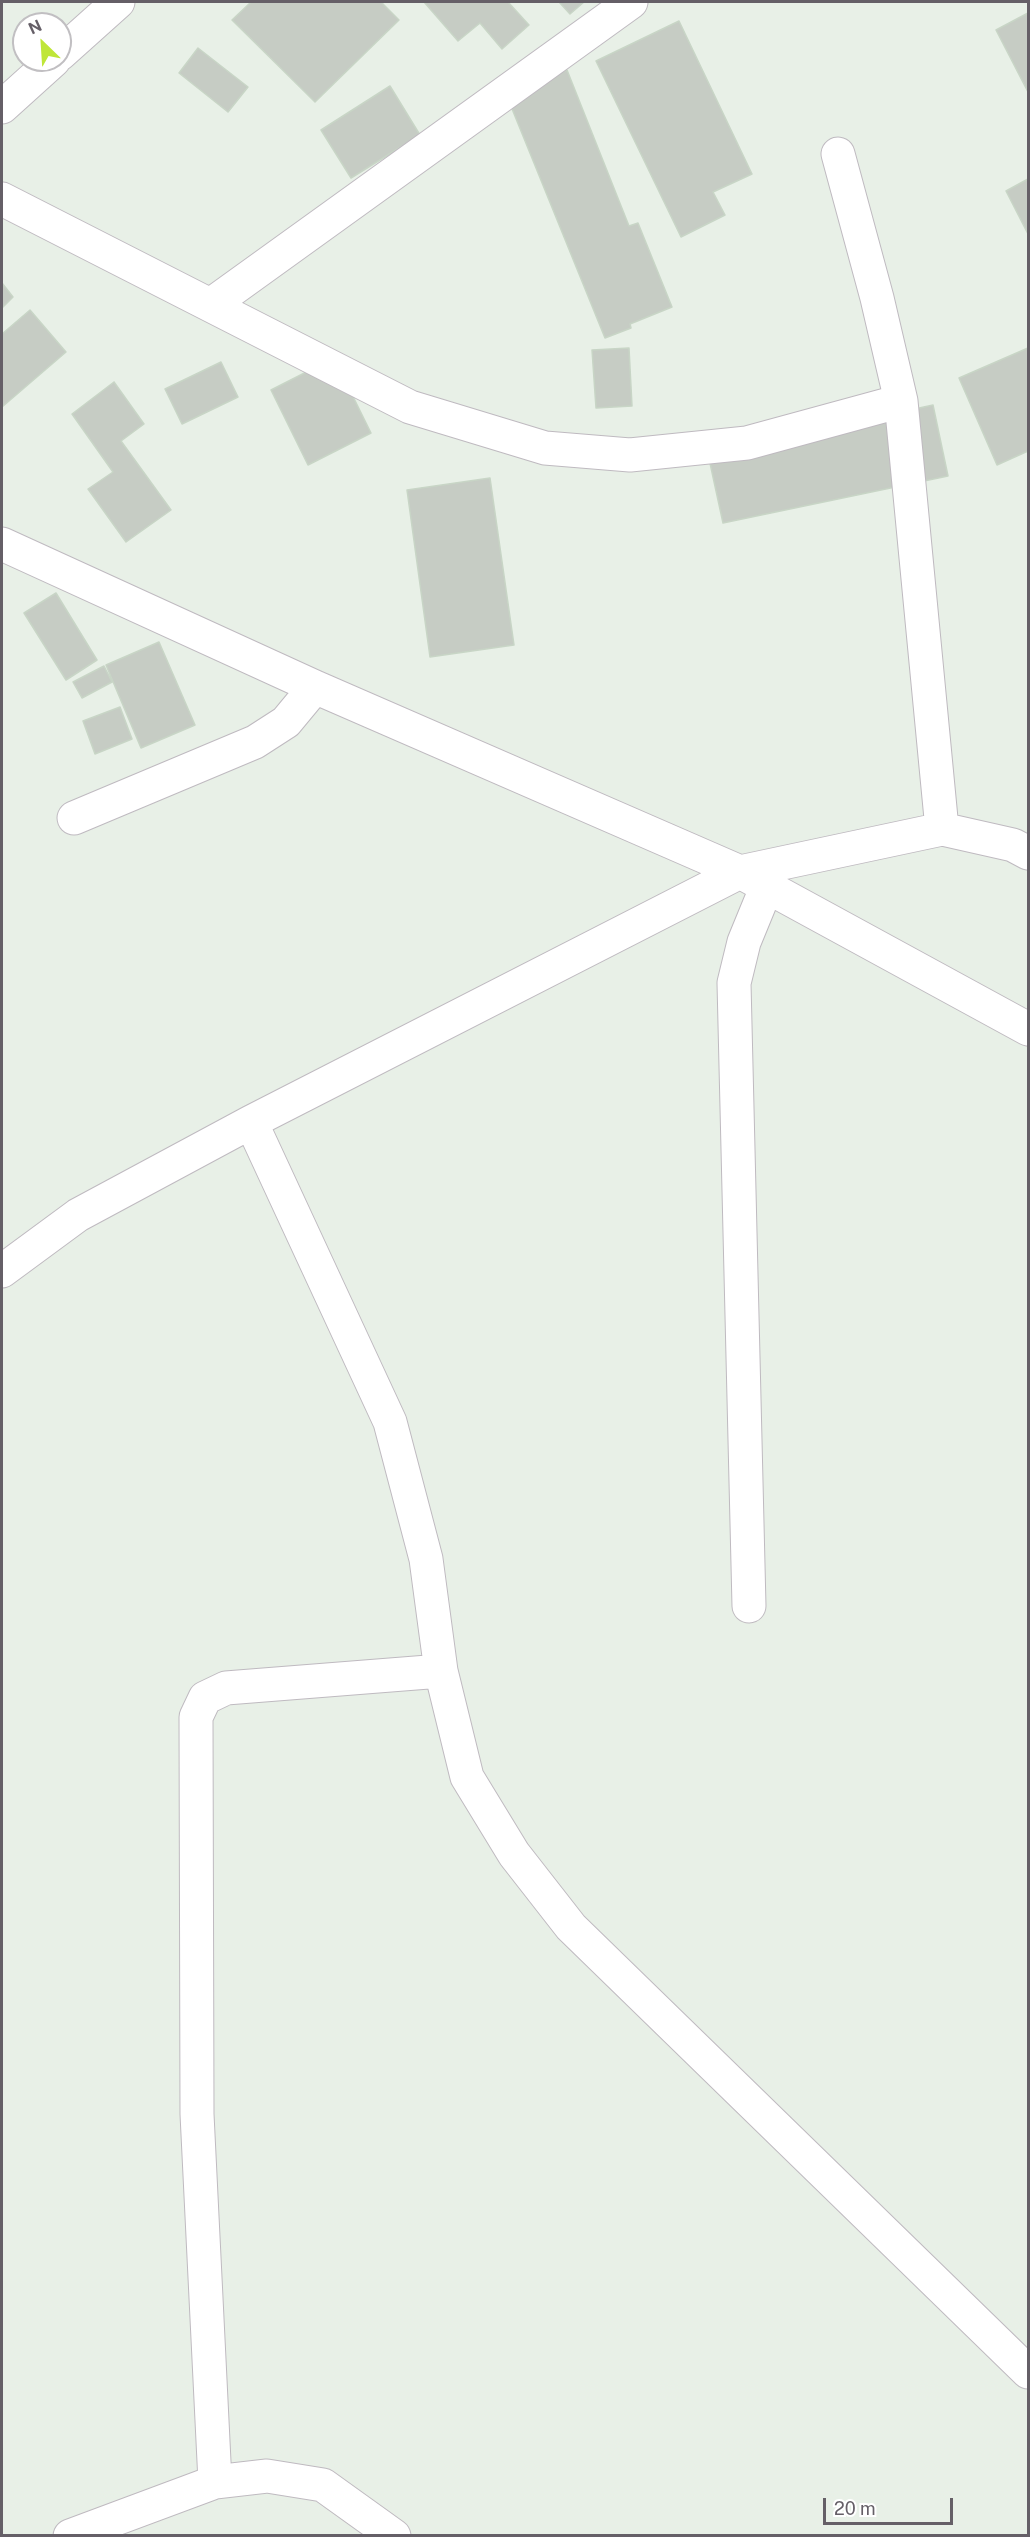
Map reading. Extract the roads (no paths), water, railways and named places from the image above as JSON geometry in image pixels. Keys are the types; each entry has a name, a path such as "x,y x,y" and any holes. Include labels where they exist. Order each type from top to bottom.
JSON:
{"street":[{"path":"72,43 118,2"},
{"path":"212,304 631,2"},
{"path":"2,107 41,72"},
{"path":"838,154 877,298 901,401 942,829"},
{"path":"2,199 411,407 545,448 630,455 747,443 901,401"},
{"path":"2,544 315,687 753,879 1029,1029"},
{"path":"74,818 255,742 286,722 315,687"},
{"path":"2,1271 78,1215 251,1122 753,879 942,829 1013,845 1029,853"},
{"path":"749,1606 734,983 744,942 753,879"},
{"path":"251,1122 390,1422 426,1559 441,1671 467,1777 514,1854 571,1927 1029,2372"},
{"path":"215,2481 197,2114 196,1717 205,1698 226,1688 441,1671"},
{"path":"70,2535 215,2481 267,2476 323,2485 377,2531"}]}
